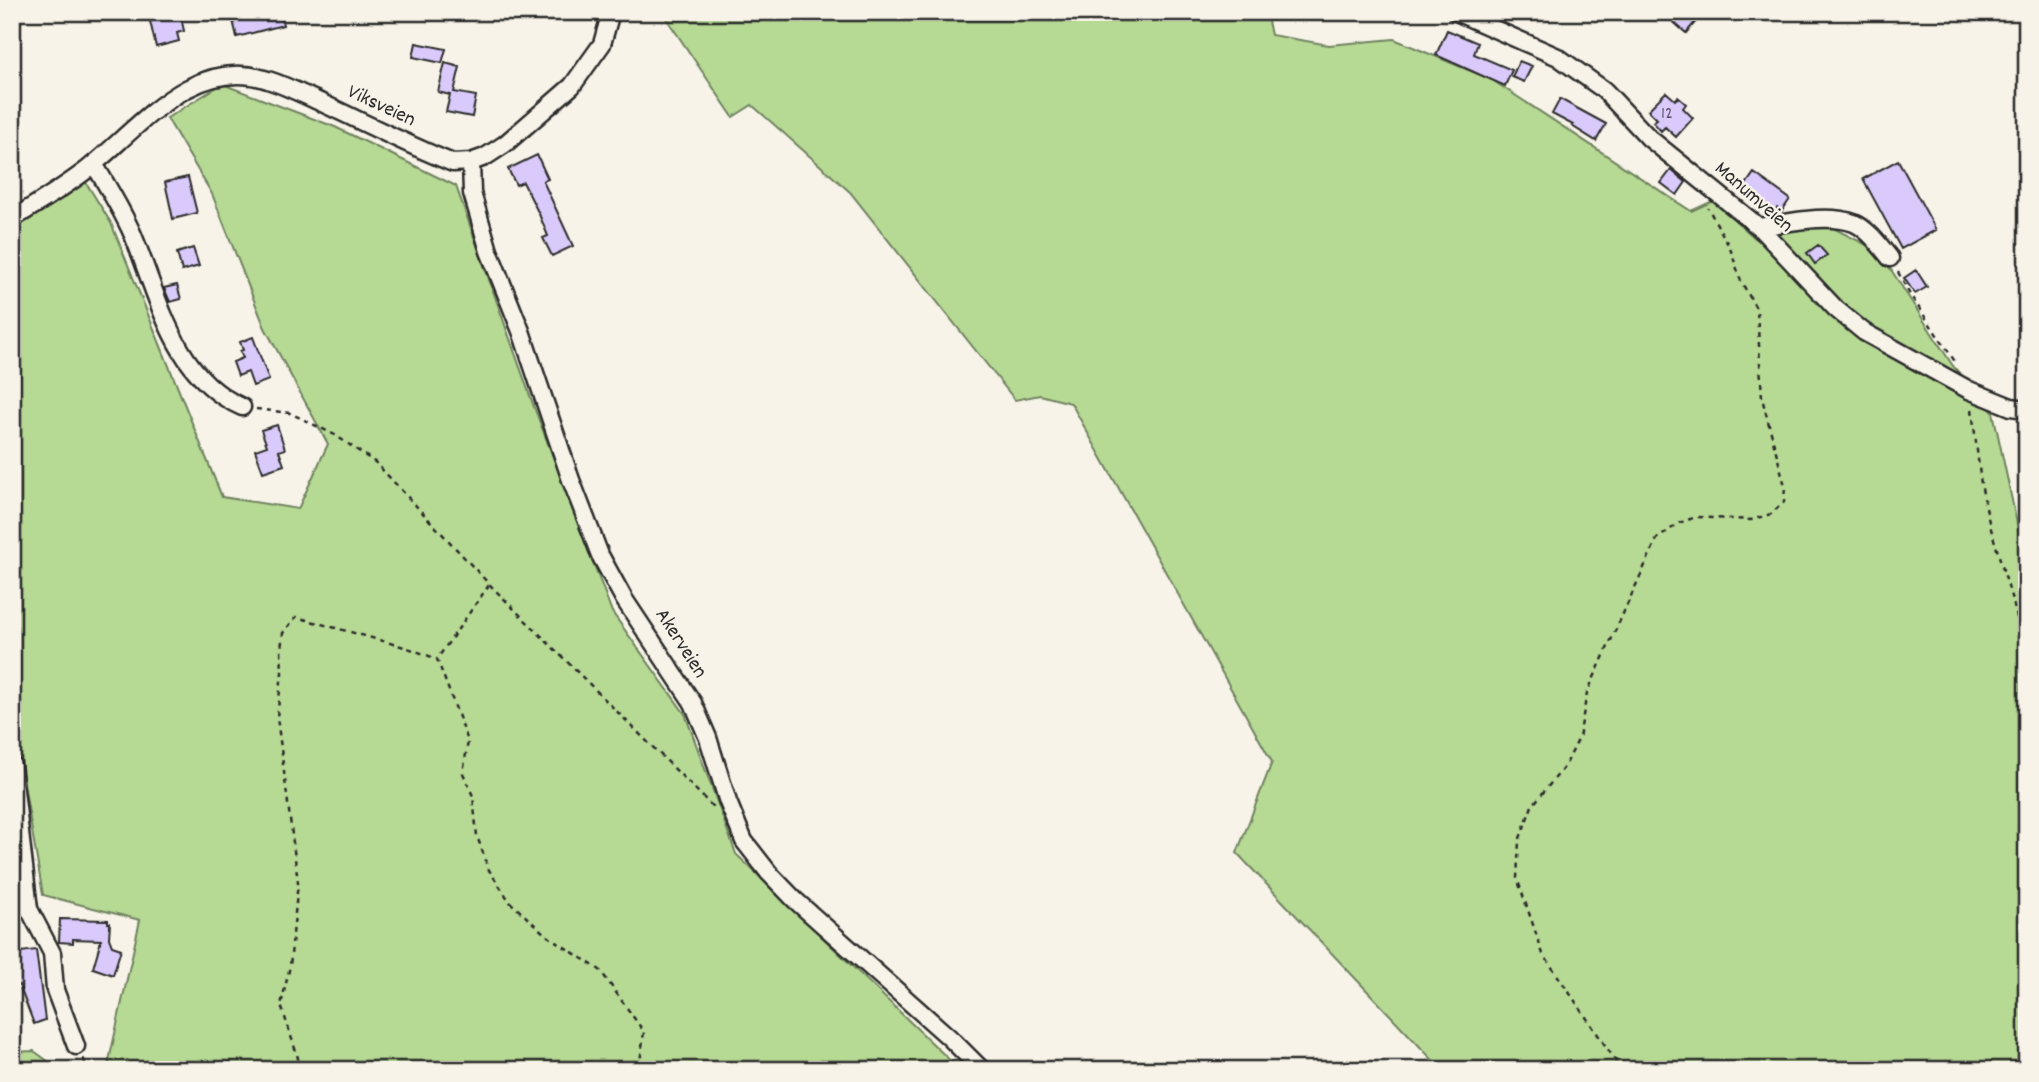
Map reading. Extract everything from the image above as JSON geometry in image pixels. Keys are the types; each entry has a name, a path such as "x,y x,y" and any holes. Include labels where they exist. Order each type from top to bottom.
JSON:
{"street":[{"path":"471,162 485,157 505,144 572,86 602,44 611,12"},
{"name":"Manumveien","path":"1456,12 1537,47 1573,67 1604,90 1667,154 1759,227 1836,309 1864,332 1969,390 2011,407 2027,410"},
{"name":"Viksveien","path":"12,219 94,164 187,87 230,74 266,79 453,163 471,162"},
{"name":"Akerveien","path":"471,162 472,193 489,251 521,331 595,543 624,599 693,703 744,841 795,900 982,1070"},
{"path":"94,164 131,232 176,342 189,363 215,392 225,400 242,407"},
{"path":"1759,227 1831,219 1855,224 1870,235 1890,258"},
{"path":"12,765 29,909 52,953 55,990 76,1046"}],"path":[{"path":"1622,1070 1543,954 1517,878 1519,841 1532,806 1565,766 1579,738 1587,693 1657,539 1679,523 1696,517 1751,520 1770,514 1784,502 1785,486 1762,398 1757,310 1741,281 1730,248 1706,204"},
{"path":"1890,258 1909,293 1958,365"},
{"path":"1969,390 1989,522 2027,650"},
{"path":"242,407 290,413 335,435 376,463 490,585 711,806 738,829"},
{"path":"437,659 490,585"},
{"path":"297,1070 298,1058 281,1005 290,966 298,882 277,717 283,633 296,617 408,648 437,659 468,741 463,773 473,796 477,836 489,870 510,902 546,936 600,970 644,1032 639,1070"}],"green space":[{"path":"662,12 1266,12 1271,35 1329,45 1394,39 1492,80 1691,211 1713,201 1756,239 1821,222 1879,251 1953,366 1993,412 2027,570 2027,1070 1442,1070 1237,853 1272,762 1071,403 1040,395 1015,400 850,192 752,105 733,117"},
{"path":"222,84 335,127 456,186 534,407 612,612 685,714 736,854 960,1070 107,1070 140,920 43,895 12,714 12,227 85,181 111,223 222,497 298,509 328,444 265,328 212,194 167,118"},
{"path":"34,1051 60,1070 14,1070 12,1052"}],"building":[{"path":"172,12 173,19 181,17 184,31 177,33 179,41 156,47 149,17"},
{"path":"231,12 280,12 283,25 237,37"},
{"path":"1662,12 1704,12 1686,33"},
{"path":"1447,30 1478,43 1474,54 1512,70 1505,86 1436,55"},
{"path":"416,43 446,49 442,63 413,57"},
{"path":"1519,61 1532,66 1524,82 1512,77"},
{"path":"445,63 460,67 454,92 476,96 472,117 446,112 450,95 438,92"},
{"path":"1666,92 1675,100 1678,97 1686,104 1683,108 1693,118 1676,137 1665,127 1661,131 1653,122 1657,119 1648,110"},
{"path":"1560,99 1606,124 1596,141 1552,114"},
{"path":"537,155 548,179 543,181 573,246 552,256 543,238 548,236 523,182 516,185 508,169"},
{"path":"1898,160 1936,230 1901,249 1863,179"},
{"path":"1671,170 1686,182 1677,195 1661,183"},
{"path":"1754,173 1790,199 1782,211 1777,208 1773,213 1742,190"},
{"path":"188,177 197,213 173,219 165,182"},
{"path":"1818,245 1827,255 1815,264 1807,253"},
{"path":"193,248 199,266 182,271 177,253"},
{"path":"1916,270 1927,287 1915,294 1904,278"},
{"path":"177,285 181,299 170,302 164,288"},
{"path":"253,337 269,380 253,386 248,372 238,376 233,362 243,358 240,342"},
{"path":"277,425 285,449 279,451 284,465 263,472 255,450 267,446 261,430"},
{"path":"60,919 108,920 112,946 121,949 113,975 93,968 101,940 73,939 73,943 59,942"},
{"path":"36,950 45,1020 34,1024 19,985 16,986 12,953"}]}
